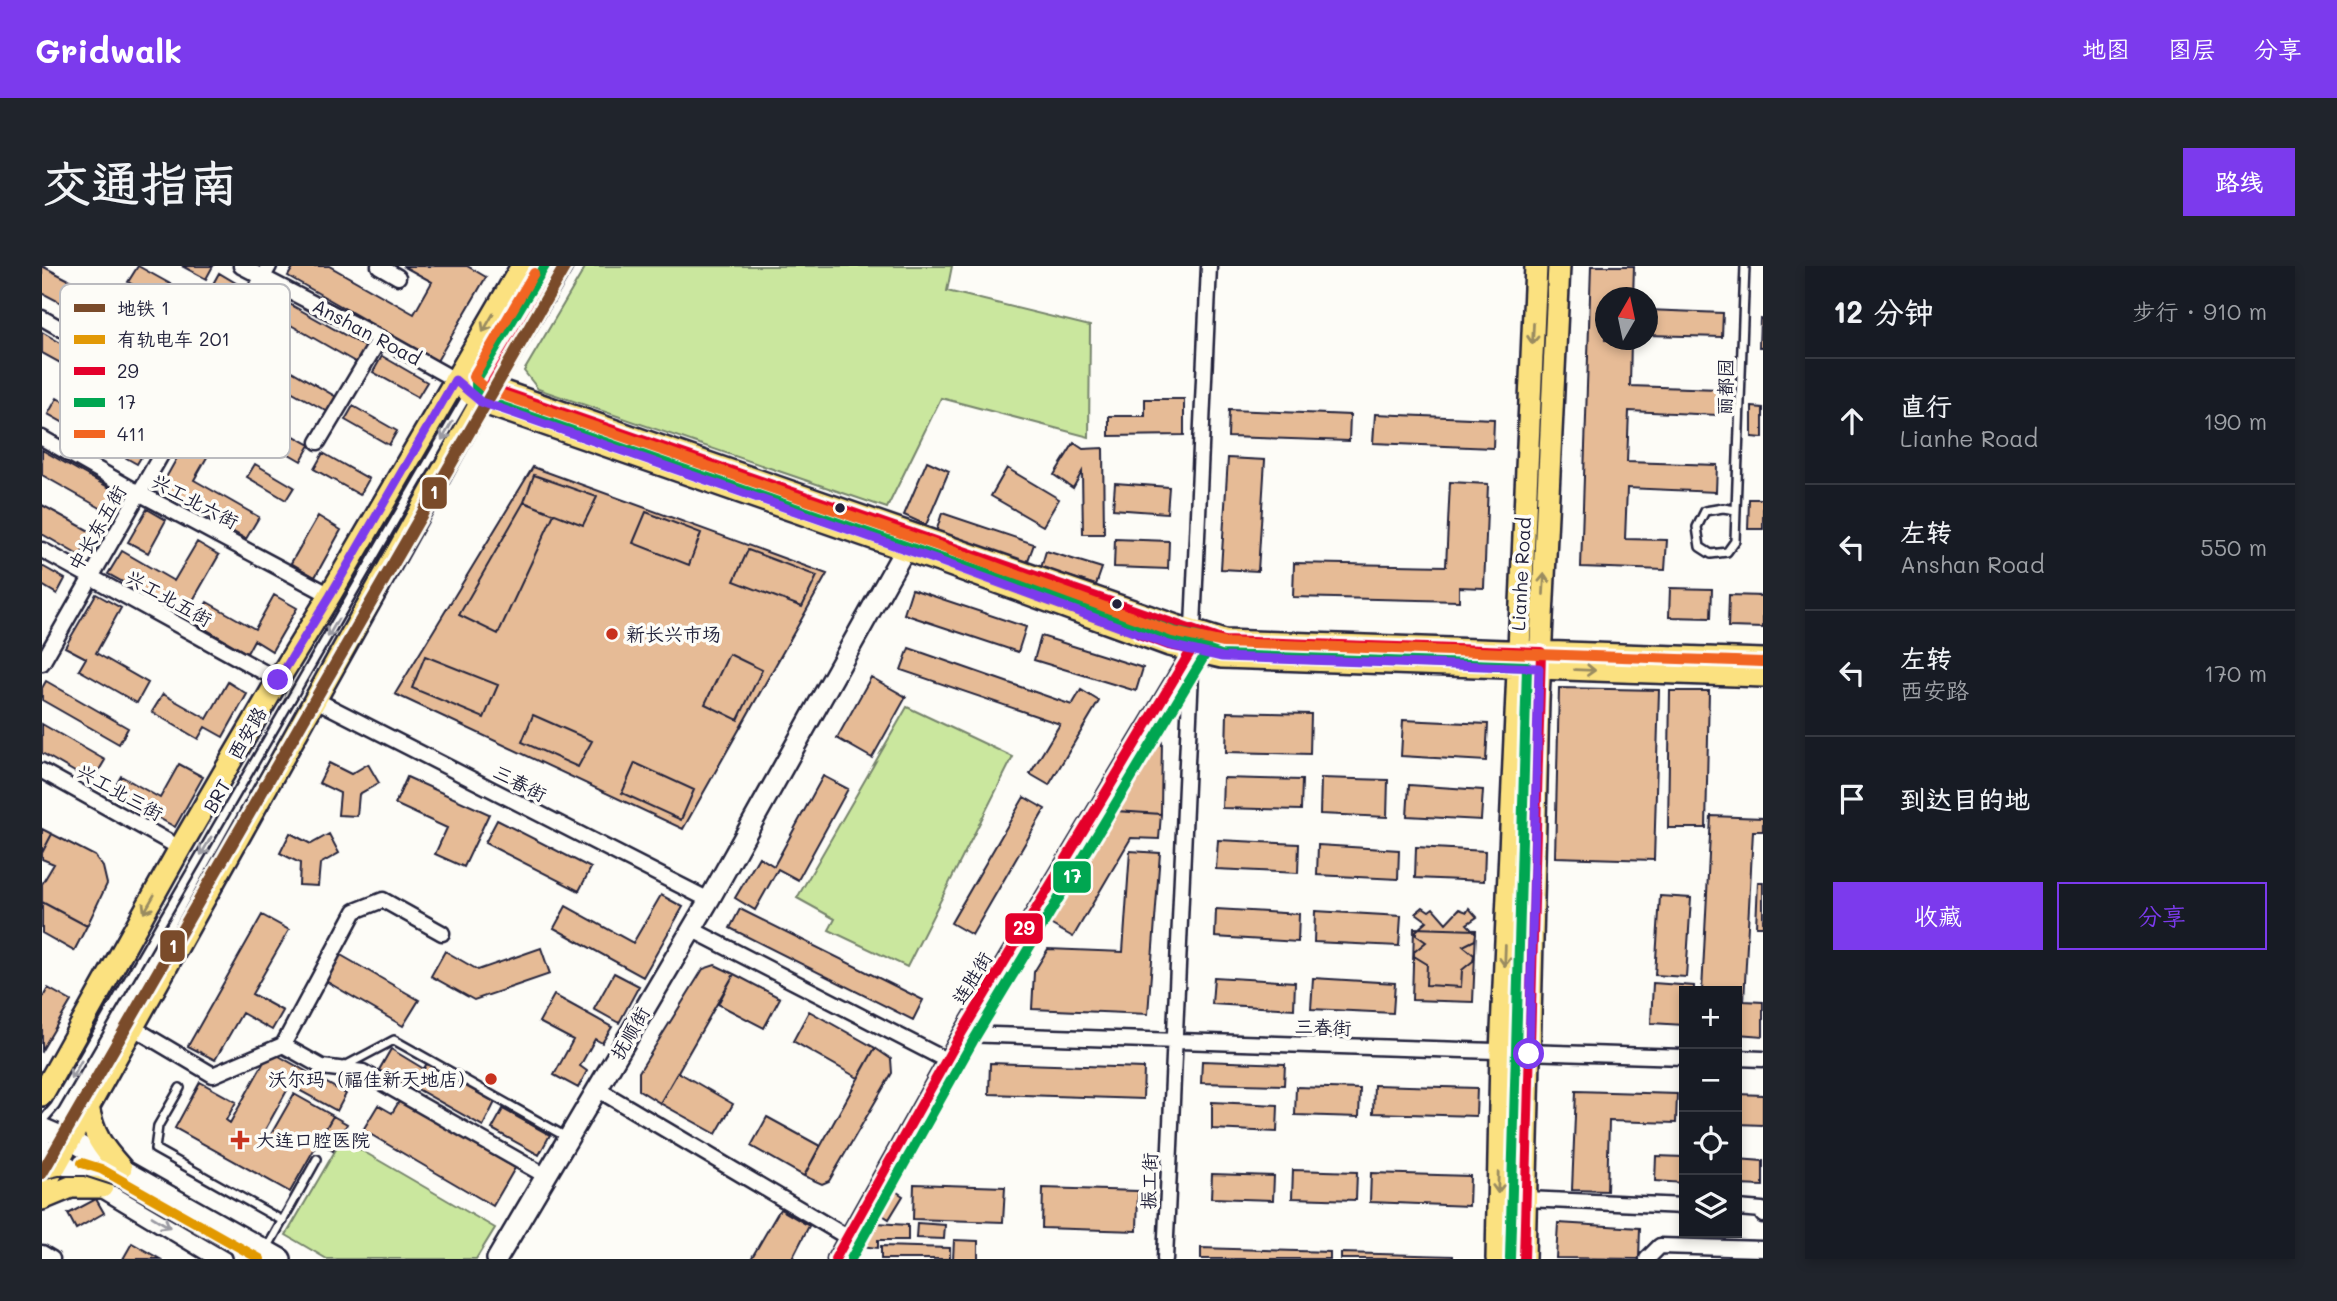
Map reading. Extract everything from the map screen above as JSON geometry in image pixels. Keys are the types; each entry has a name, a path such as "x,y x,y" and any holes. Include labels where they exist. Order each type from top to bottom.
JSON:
{"main road":[{"path":"42,1190 46,1140 70,1140 314,699 473,389 561,266"},
{"name":"Lianhe Road","path":"1497,1259 1517,659 1536,266"},
{"name":"Lianhe Road","path":"1524,1259 1540,660 1559,266"},
{"name":"西安路","path":"48,1100 180,848 278,680 330,596 473,389 515,269"},
{"name":"Anshan Road","path":"473,389 1169,645 1192,640"},
{"name":"Anshan Road","path":"473,389 1192,640 1222,657 1517,659 1763,676"},
{"name":"Anshan Road","path":"1540,660 1763,660"},
{"path":"88,1106 97,1140 121,1168"},
{"path":"42,1199 71,1187 102,1187"}],"street":[{"name":"Anshan Road","path":"240,266 265,272 286,284"},
{"path":"379,266 398,277"},
{"name":"振工街","path":"1165,1259 1209,266"},
{"name":"Anshan Road","path":"290,286 473,389"},
{"path":"42,318 60,328"},
{"path":"318,442 380,338"},
{"name":"兴工北六街","path":"42,438 60,448"},
{"name":"兴工北六街","path":"77,458 330,596"},
{"name":"中长东五街","path":"42,662 159,458"},
{"name":"抚顺街","path":"497,1259 709,900 905,549"},
{"name":"兴工北五街","path":"42,550 278,680"},
{"name":"连胜街","path":"835,1259 946,1060 1192,640"},
{"name":"三春街","path":"314,699 709,900"},
{"name":"兴工北三街","path":"42,771 180,848"},
{"path":"132,1027 213,1075 283,1045 355,911 383,900 442,933"},
{"path":"691,929 946,1060"},
{"name":"三春街","path":"961,1034 1679,1057"},
{"path":"283,1045 321,1067 363,1072 546,1176"},
{"path":"1742,1058 1763,1059"},
{"path":"597,1089 847,1237"},
{"path":"46,1140 70,1140 273,1254"},
{"path":"46,1140 102,1187 222,1259"},
{"path":"1525,1199 1679,1206"},
{"path":"1742,1208 1762,1210 1763,1215"},
{"path":"1647,1259 1660,1246 1763,1249"},
{"path":"42,1253 52,1259"}],"lane":[{"name":"BRT","path":"46,1140 48,1100 473,389 542,266"},
{"name":"丽都园","path":"1736,510 1723,508 1705,512 1697,527 1700,547 1711,554 1727,552 1735,541 1745,266"},
{"path":"339,1069 394,1040 568,1138"},
{"path":"180,1088 158,1126 155,1149 283,1221"},
{"path":"273,1254 283,1221 317,1160"}],"green space":[{"path":"586,266 952,266 947,291 1090,326 1089,437 941,398 887,508 538,389 524,371"},
{"path":"907,707 1013,757 907,967 829,930 835,919 797,898"},
{"path":"342,1139 495,1228 476,1259 327,1259 286,1235"}],"building":[{"path":"42,266 73,282 60,284 60,302 42,293"},
{"path":"138,266 170,284 132,284 128,282"},
{"path":"182,266 213,266 206,279"},
{"path":"294,266 329,266 414,314 432,282 403,266 467,266 486,277 437,361 288,276"},
{"path":"1591,266 1634,266 1633,287 1595,287 1595,350 1631,350 1630,386 1719,389 1718,415 1629,411 1627,462 1717,465 1716,492 1627,488 1625,539 1667,540 1665,570 1581,567"},
{"path":"219,273 238,284 213,284"},
{"path":"290,304 366,347 357,363 290,325"},
{"path":"1658,310 1723,313 1722,337 1658,335"},
{"path":"1760,319 1763,319 1763,347 1759,347"},
{"path":"42,332 60,343 60,363 42,353"},
{"path":"382,356 427,382 418,397 373,372"},
{"path":"290,370 338,398 330,413 290,391"},
{"path":"57,398 60,400 60,421 48,414"},
{"path":"1145,399 1184,399 1184,435 1109,436 1109,416 1145,416"},
{"path":"353,406 397,431 389,445 345,420"},
{"path":"1752,407 1763,408 1763,438 1752,437"},
{"path":"1229,410 1350,415 1349,441 1228,437"},
{"path":"1375,414 1494,419 1493,448 1373,443"},
{"path":"290,434 310,445 301,461 290,455"},
{"path":"1074,443 1083,449 1103,448 1104,534 1083,534 1082,472 1073,488 1054,475"},
{"path":"42,450 115,491 104,510 42,475"},
{"path":"323,453 369,479 360,495 314,469"},
{"path":"126,458 141,458 137,464"},
{"path":"177,458 207,458 194,480 259,517 246,539 159,490"},
{"path":"1228,458 1265,460 1258,571 1221,569"},
{"path":"927,461 949,471 926,525 904,515"},
{"path":"255,464 294,487 286,500 247,477"},
{"name":"新长兴市场","path":"533,467 827,574 683,829 395,694"},
{"path":"1007,468 1059,499 1043,526 991,496"},
{"path":"534,475 597,497 583,525 524,502"},
{"path":"1450,482 1488,484 1484,588 1459,587 1459,601 1293,597 1294,563 1446,566"},
{"path":"1115,483 1169,487 1167,513 1113,509"},
{"path":"1749,499 1763,499 1763,529 1748,529"},
{"path":"524,502 554,514 498,634 459,615"},
{"path":"42,505 93,533 80,556 42,534"},
{"path":"147,509 166,520 148,553 128,542"},
{"path":"646,512 701,533 689,565 633,543"},
{"path":"942,513 1034,544 1027,563 936,532"},
{"path":"318,516 341,530 315,577 291,563"},
{"path":"1115,539 1169,541 1168,569 1114,567"},
{"path":"197,542 219,555 184,616 108,574 122,551 174,581"},
{"path":"748,550 817,576 802,607 734,581"},
{"path":"1046,551 1102,568 1096,585 1041,568"},
{"path":"42,566 65,579 57,594 42,585"},
{"path":"1670,588 1712,589 1711,618 1669,617"},
{"path":"912,589 1026,627 1018,652 904,614"},
{"path":"96,594 121,608 96,653 148,683 137,703 79,670 86,658 65,647"},
{"path":"274,595 297,608 272,651 254,640 247,653 195,623 207,602 255,629"},
{"path":"1729,595 1763,596 1763,628 1728,627"},
{"path":"1041,636 1143,668 1136,691 1034,660"},
{"path":"909,648 1072,705 1081,690 1099,701 1049,785 1030,774 1060,724 901,670"},
{"path":"729,654 762,670 738,720 705,704"},
{"path":"425,656 498,685 484,718 412,688"},
{"path":"871,677 906,697 872,758 837,738"},
{"path":"46,681 128,728 119,744 42,700 42,688"},
{"path":"228,682 247,694 223,737 205,727 198,739 152,712 163,694 207,719"},
{"path":"1559,688 1659,690 1654,860 1555,857"},
{"path":"1670,691 1709,691 1706,828 1668,828"},
{"path":"1227,712 1311,714 1310,754 1226,752"},
{"path":"533,715 592,741 578,767 522,742"},
{"path":"1403,720 1488,724 1486,761 1401,756"},
{"path":"42,724 105,760 92,782 42,753"},
{"path":"1153,739 1162,739 1161,814 1116,811"},
{"path":"329,763 351,774 368,764 379,783 359,794 357,816 338,815 340,793 319,783"},
{"path":"635,763 694,790 681,820 622,793"},
{"path":"179,764 203,777 175,827 112,792 121,776 160,798"},
{"path":"823,776 848,789 798,880 778,869 755,910 735,898 759,857 774,866"},
{"path":"407,777 489,814 464,867 435,854 447,828 395,804"},
{"path":"1223,778 1302,780 1301,810 1222,808"},
{"path":"1321,778 1388,780 1387,817 1320,814"},
{"path":"1409,785 1483,790 1481,820 1407,816"},
{"path":"1024,797 1045,809 972,935 951,923"},
{"path":"1116,811 1161,814 1159,839 1131,838 1073,937 1050,924"},
{"path":"1711,816 1763,818 1763,831 1753,831 1744,1001 1763,1002 1763,1036 1742,1034 1742,986 1702,986"},
{"path":"497,820 591,868 579,891 485,843"},
{"path":"42,829 52,834 42,853"},
{"path":"290,833 311,844 329,834 339,853 320,864 318,886 299,885 300,863 280,853"},
{"path":"52,834 95,856 103,867 107,884 87,926 42,902 42,884 54,864 42,859 42,853"},
{"path":"1218,840 1299,844 1298,873 1216,869"},
{"path":"1318,845 1399,850 1398,879 1317,875"},
{"path":"1416,847 1485,851 1484,881 1415,878"},
{"path":"1130,851 1160,853 1148,1014 1032,1009 1034,972 1048,949 1123,952"},
{"path":"1758,882 1763,882 1763,926 1756,926"},
{"path":"661,895 683,907 643,977 554,928 566,906 633,943"},
{"path":"1660,896 1691,898 1686,977 1655,975"},
{"path":"42,902 87,926 74,951 42,933"},
{"path":"1423,907 1429,911 1433,908 1446,923 1459,909 1467,912 1469,908 1477,917 1467,924 1476,933 1475,940 1463,946 1474,955 1473,961 1462,970 1461,987 1426,985 1427,964 1414,956 1414,952 1426,942 1416,935 1416,931 1427,921 1416,913"},
{"path":"740,909 923,1000 913,1020 730,928"},
{"path":"1216,909 1299,914 1298,942 1215,937"},
{"path":"1315,911 1401,916 1399,946 1314,942"},
{"path":"262,915 289,930 252,994 283,1011 272,1030 242,1013 215,1060 188,1046"},
{"path":"1414,928 1476,930 1473,1002 1412,1000"},
{"path":"541,948 550,974 474,1000 431,976 445,951 478,970"},
{"path":"339,954 419,1000 403,1026 324,980"},
{"path":"715,965 734,974 660,1103 639,1090 639,1072 703,969"},
{"path":"614,973 639,986 619,1023 594,1009"},
{"path":"734,974 780,998 764,1028 718,1004"},
{"path":"1214,977 1295,982 1294,1009 1212,1004"},
{"path":"1313,978 1395,983 1393,1013 1311,1009"},
{"path":"1653,983 1694,986 1679,986 1679,1025 1651,1023"},
{"path":"48,988 71,1001 42,1050 42,999"},
{"path":"554,995 612,1027 602,1043 595,1039 580,1066 587,1071 578,1088 554,1075 573,1040 539,1022"},
{"path":"809,1011 875,1048 858,1078 793,1041"},
{"path":"875,1048 891,1059 892,1073 829,1181 822,1184 804,1176"},
{"path":"391,1049 424,1069 412,1090 379,1070"},
{"path":"270,1051 346,1094 337,1111 290,1085 260,1139 266,1143 294,1094 333,1116 290,1192 175,1128 200,1082 236,1102 226,1120 230,1123"},
{"path":"1202,1061 1285,1064 1284,1085 1201,1083"},
{"path":"427,1063 495,1102 483,1126 414,1087"},
{"path":"990,1063 1144,1068 1143,1099 989,1094"},
{"path":"678,1072 733,1104 716,1134 660,1103"},
{"path":"1374,1085 1477,1088 1476,1116 1373,1113"},
{"path":"1296,1087 1360,1089 1359,1117 1295,1115"},
{"path":"1576,1091 1677,1094 1676,1123 1609,1121 1607,1191 1572,1190"},
{"path":"1742,1094 1763,1095 1763,1125 1742,1124"},
{"path":"400,1100 515,1168 493,1206 363,1130 378,1105 392,1113"},
{"path":"1212,1102 1278,1105 1277,1132 1212,1129"},
{"path":"503,1109 550,1135 539,1155 492,1129"},
{"path":"333,1116 347,1124 333,1151 318,1141"},
{"path":"767,1117 820,1146 804,1176 751,1146"},
{"path":"1656,1156 1679,1157 1679,1183 1655,1181"},
{"path":"1742,1159 1763,1161 1763,1186 1742,1185"},
{"path":"1293,1170 1357,1172 1356,1200 1292,1198"},
{"path":"1371,1173 1470,1176 1469,1206 1370,1202"},
{"path":"1212,1174 1274,1176 1273,1200 1211,1198"},
{"path":"914,1184 1005,1187 1003,1222 913,1219"},
{"path":"891,1188 903,1196 889,1219 876,1211"},
{"path":"1043,1188 1138,1191 1137,1231 1042,1228"},
{"path":"96,1199 104,1213 76,1229 68,1214"},
{"path":"780,1209 809,1226 792,1259 751,1259"},
{"path":"876,1223 908,1225 908,1240 878,1240 878,1248 859,1246 865,1232 874,1232"},
{"path":"917,1223 945,1225 944,1239 916,1238"},
{"path":"1558,1223 1640,1228 1639,1259 1556,1258"},
{"path":"954,1240 978,1241 978,1259 953,1259"},
{"path":"132,1243 160,1259 123,1259"},
{"path":"881,1246 950,1248 950,1259 881,1259"},
{"path":"1201,1248 1330,1252 1330,1259 1201,1259"},
{"path":"1341,1253 1453,1256 1453,1259 1341,1259"}],"tram line":[{"name":"201","path":"82,1163 101,1169 260,1259"},
{"path":"42,1180 59,1176 84,1176 115,1186 229,1253"}],"metro line":[{"name":"1","path":"42,1173 565,266"}],"transit line":[{"name":"17","path":"545,266 476,381 476,392 483,400 1221,655 1527,666 1510,1259"},
{"name":"29","path":"561,266 489,387 1224,641 1541,652 1524,1259"},
{"name":"411","path":"534,273 473,377 488,390 944,548 1173,632 1224,643 1763,662"},
{"name":"17","path":"851,1259 973,1041 1205,655 1206,646 1199,637 1144,621"},
{"name":"29","path":"835,1259 961,1034 1192,649 1169,645 1139,634"}],"place":[{"name":"新长兴市场","path":"612,634"},
{"name":"沃尔玛（福佳新天地店）","path":"491,1079"},
{"name":"大连口腔医院","path":"240,1140"}],"route":[{"path":"278,680 330,596 455,380 481,402 939,561 1169,645 1222,657 1539,668 1529,1054"}]}
